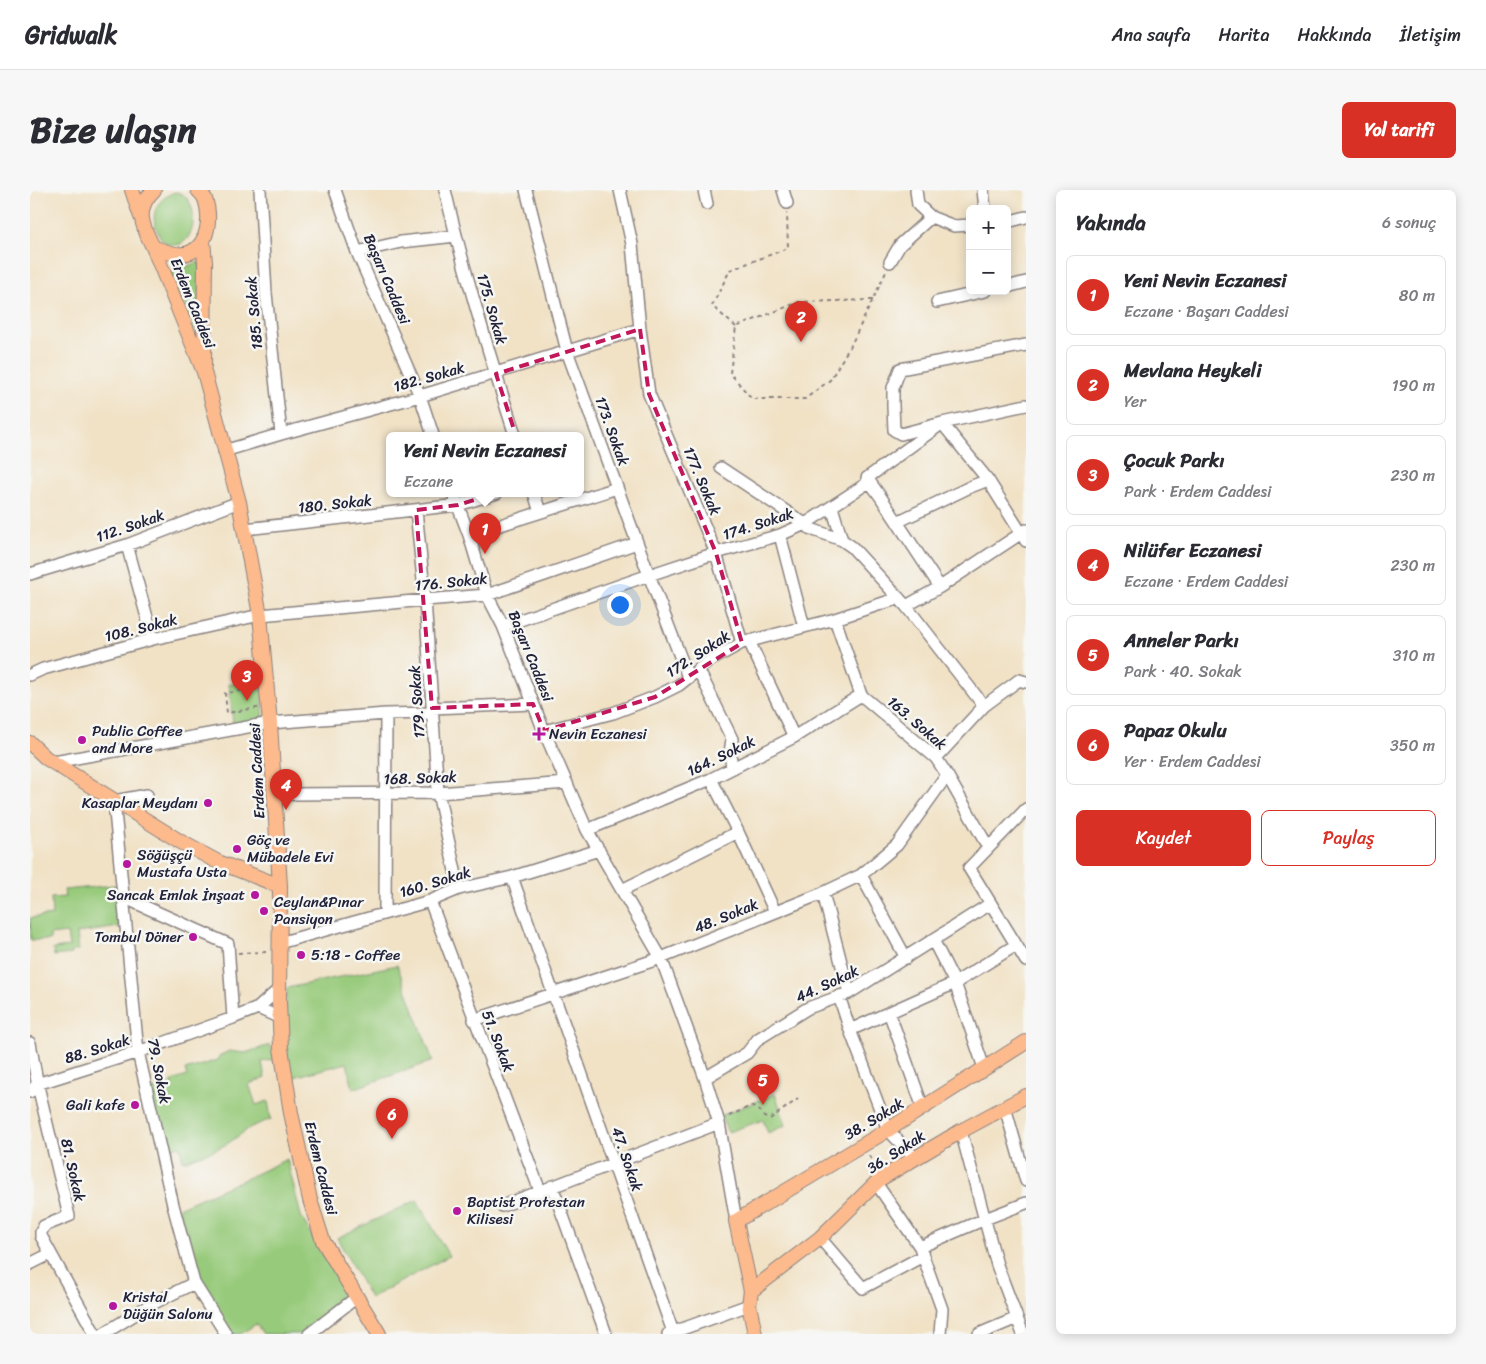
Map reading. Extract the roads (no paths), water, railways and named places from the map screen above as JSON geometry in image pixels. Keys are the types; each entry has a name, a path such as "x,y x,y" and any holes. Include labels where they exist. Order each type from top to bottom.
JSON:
{"main road":[{"name":"Erdem Caddesi","path":"132,190 142,217 143,229 152,246 204,372 239,502 260,615 270,723 280,886 279,989 281,1048 291,1113 310,1200 323,1241 379,1334"},
{"path":"142,217 144,205 154,190"},
{"name":"Erdem Caddesi","path":"203,193 208,217 204,241 204,372"},
{"path":"152,246 168,253 180,254 192,252 204,241"},
{"path":"30,750 50,760 181,842 218,862 280,886"},
{"name":"38. Sokak","path":"736,1221 888,1130 1026,1042"},
{"name":"36. Sokak","path":"750,1298 820,1238 880,1179 961,1131 1026,1096"},
{"path":"736,1221 756,1334"}],"street":[{"name":"185. Sokak","path":"260,190 266,294 281,434"},
{"name":"Başarı Caddesi","path":"335,190 358,252 420,396 432,432"},
{"name":"175. Sokak","path":"445,190 456,236 515,432"},
{"name":"173. Sokak","path":"526,190 567,351 688,677"},
{"name":"177. Sokak","path":"620,190 632,244 640,329 649,394 716,554 746,642 794,737"},
{"path":"704,190 707,204"},
{"path":"783,190 787,203"},
{"path":"916,190 918,206 931,217 954,226 966,225"},
{"path":"983,190 985,205"},
{"path":"890,262 900,245 931,217"},
{"path":"1011,221 1026,218"},
{"path":"358,252 401,242 456,236"},
{"path":"1011,285 1026,282"},
{"path":"937,302 968,295"},
{"name":"182. Sokak","path":"224,451 496,374 640,329"},
{"path":"1026,345 900,369 893,388 894,430 901,434 1026,405"},
{"path":"942,423 988,480 1024,535"},
{"path":"940,587 867,478 942,423"},
{"path":"721,468 805,524 869,482"},
{"path":"897,522 988,480"},
{"path":"469,535 617,488"},
{"name":"Başarı Caddesi","path":"455,497 469,535 487,595 503,626 544,732 567,784 588,830 661,958 705,1078 719,1123 736,1221"},
{"name":"180. Sokak","path":"245,529 458,505 484,497"},
{"path":"535,497 540,512"},
{"name":"112. Sokak","path":"30,574 127,545 239,502"},
{"path":"832,507 842,540"},
{"name":"179. Sokak","path":"416,510 438,793 458,889"},
{"name":"174. Sokak","path":"503,626 649,575 780,535 805,524 811,529 842,540 852,548 903,602 984,706"},
{"path":"780,535 804,627"},
{"name":"172. Sokak","path":"544,732 622,710 655,697 679,685 708,662 746,642 903,602 940,587 1024,535"},
{"name":"176. Sokak","path":"260,615 487,595 637,543"},
{"path":"127,545 153,639"},
{"name":"108. Sokak","path":"30,675 43,669 153,639 260,615"},
{"path":"834,620 861,695"},
{"path":"698,670 732,739 730,753 732,768"},
{"path":"936,758 984,706 1019,680 1026,682"},
{"name":"164. Sokak","path":"588,830 711,779 794,737 861,695"},
{"name":"163. Sokak","path":"861,695 936,758 988,848"},
{"path":"50,760 270,723 533,704"},
{"path":"385,912 386,714"},
{"name":"48. Sokak","path":"474,1020 661,958 823,894 862,875 897,844 947,775"},
{"path":"711,779 775,912"},
{"name":"168. Sokak","path":"275,800 290,794 438,793 567,784"},
{"path":"110,799 146,792"},
{"name":"79. Sokak","path":"110,799 124,897 138,1052 172,1205 194,1283 226,1334"},
{"path":"1026,809 969,868 1026,961"},
{"path":"622,890 738,832"},
{"name":"160. Sokak","path":"279,948 385,912 430,901 458,889 512,877 599,850"},
{"path":"862,875 906,958"},
{"name":"47. Sokak","path":"512,877 672,1333"},
{"path":"823,894 850,1030 888,1130 915,1158"},
{"path":"124,897 228,948 233,1018"},
{"name":"51. Sokak","path":"430,901 540,1191"},
{"name":"44. Sokak","path":"705,1078 747,1053 758,1039 808,1008 844,995 990,904"},
{"path":"933,940 955,983 984,1068"},
{"path":"850,1030 955,983 1016,945"},
{"name":"88. Sokak","path":"34,1088 258,1008 279,989"},
{"path":"258,1008 280,1018"},
{"path":"889,1012 922,1108"},
{"name":"81. Sokak","path":"30,1043 34,1088 69,1216 42,1228 41,1236 94,1334"},
{"path":"1005,1107 1026,1181"},
{"path":"502,1206 719,1123"},
{"path":"961,1131 997,1265 1023,1334"},
{"path":"880,1179 921,1251 942,1309 940,1334"},
{"path":"552,1186 606,1334"},
{"path":"820,1238 864,1288 921,1251 984,1219 1026,1203"},
{"path":"30,1264 50,1254"},
{"path":"103,1334 194,1283"},
{"path":"309,1334 357,1297"},
{"path":"672,1333 750,1298"},
{"path":"979,1334 1017,1318"}],"place":[{"name":"Mevlana Heykeli","path":"801,342"},
{"name":"Yeni Nevin Eczanesi","path":"485,554"},
{"name":"Çocuk Parkı","path":"247,701"},
{"name":"Nevin Eczanesi","path":"539,734"},
{"name":"Public Coffee and More","path":"82,740"},
{"name":"Kasaplar Meydanı","path":"208,803"},
{"name":"Nilüfer Eczanesi","path":"286,810"},
{"name":"Göç ve Mübadele Evi","path":"237,849"},
{"name":"Söğüşçü Mustafa Usta","path":"127,864"},
{"name":"Sancak Emlak İnşaat","path":"255,895"},
{"name":"Ceylan&Pınar Pansiyon","path":"264,911"},
{"name":"Tombul Döner","path":"193,937"},
{"name":"5:18 - Coffee","path":"301,955"},
{"name":"Gali kafe","path":"135,1105"},
{"name":"Anneler Parkı","path":"763,1105"},
{"name":"Papaz Okulu","path":"392,1139"},
{"name":"Baptist Protestan Kilisesi","path":"457,1211"},
{"name":"Kristal Düğün Salonu","path":"113,1306"}]}
